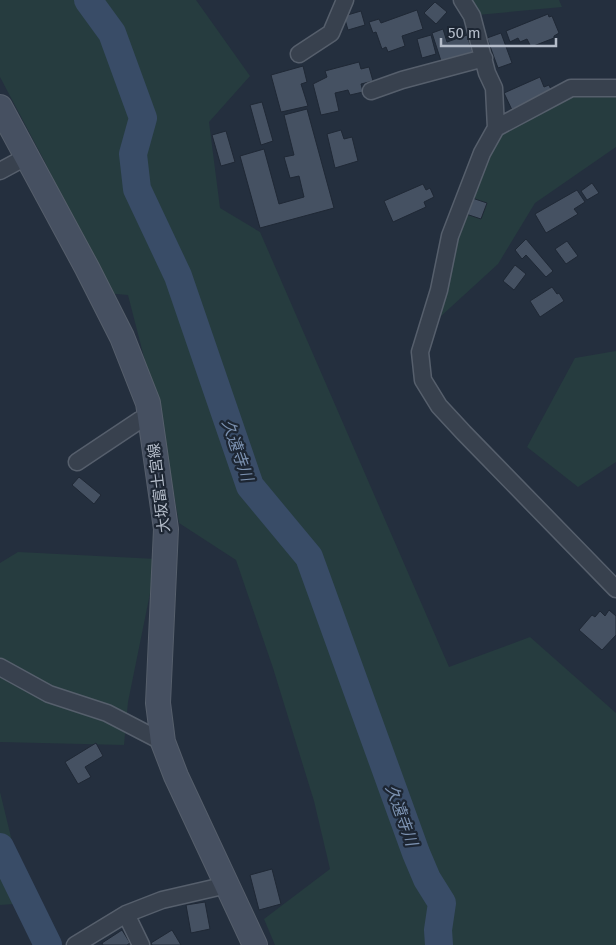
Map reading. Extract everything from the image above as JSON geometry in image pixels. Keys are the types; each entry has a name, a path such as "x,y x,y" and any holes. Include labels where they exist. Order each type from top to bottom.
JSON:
{"main road":[{"name":"大坂富士宮線","path":"0,107 122,337 148,403 166,529 158,703 163,742 176,776 255,945"}],"street":[{"path":"299,54 331,33 346,0"},
{"path":"462,0 472,16 487,73 494,88 496,128 482,153 450,236 439,290 420,352 423,380 439,406 616,589"},
{"path":"371,91 402,80 484,58"},
{"path":"496,128 571,88 616,88"},
{"path":"0,172 26,157"},
{"path":"77,462 140,420 150,416"},
{"path":"0,667 49,694 107,714 163,742"},
{"path":"79,943 126,914 162,900 227,885"},
{"path":"126,914 142,945"}],"green space":[{"path":"0,0 196,0 250,76 209,122 220,208 260,232 449,667 530,637 616,713 616,945 275,945 264,919 330,869 314,801 273,668 236,560 179,523 163,431 128,295 106,293 45,162 0,77"},
{"path":"463,0 559,0 562,7 477,15"},
{"path":"571,88 616,91 616,147 535,203 498,264 440,317 450,236 494,132"},
{"path":"616,351 616,462 578,487 527,447 575,358"},
{"path":"18,552 157,559 128,702 124,745 0,742 0,563"},
{"path":"0,792 27,903 0,905"}],"building":[{"path":"435,2 447,12 436,24 424,13"},
{"path":"417,10 423,29 402,36 405,46 388,52 386,47 382,49 376,32 373,33 369,22 379,19 381,23"},
{"path":"361,11 365,25 348,30 344,16"},
{"path":"548,14 549,17 552,16 559,33 554,38 531,47 527,39 520,42 518,38 510,42 506,31"},
{"path":"443,29 447,42 467,35 473,54 442,64 432,33"},
{"path":"501,33 512,63 498,68 487,38"},
{"path":"431,35 436,54 422,58 417,39"},
{"path":"359,62 361,69 369,67 373,81 361,84 363,92 350,95 348,90 335,93 339,111 321,115 313,84 327,77 325,71"},
{"path":"303,66 307,82 301,84 308,106 281,112 271,75"},
{"path":"540,77 544,87 549,85 552,92 512,110 504,93"},
{"path":"262,102 273,141 261,145 250,105"},
{"path":"307,109 334,208 260,228 240,156 264,149 279,204 304,197 299,176 290,178 284,157 294,155 284,115"},
{"path":"341,130 344,139 352,137 358,161 335,168 327,134"},
{"path":"226,131 235,162 221,166 212,135"},
{"path":"592,183 599,193 587,200 581,191"},
{"path":"423,184 426,190 430,188 434,197 424,202 426,207 393,222 384,201"},
{"path":"577,190 585,202 574,209 578,214 546,233 535,214"},
{"path":"472,198 487,203 481,219 466,214"},
{"path":"526,239 553,271 546,277 526,255 522,259 515,250"},
{"path":"567,241 578,256 566,264 555,249"},
{"path":"515,265 526,274 514,290 503,281"},
{"path":"552,287 564,301 540,317 530,301"},
{"path":"79,477 101,495 94,504 72,485"},
{"path":"609,610 616,616 616,635 602,650 579,630 592,615 595,617 600,611 605,616"},
{"path":"96,743 103,756 85,767 91,777 78,784 65,762"},
{"path":"272,869 281,904 259,910 250,875"},
{"path":"205,902 210,929 191,933 186,905"},
{"path":"122,930 130,943 127,945 103,945 102,943"},
{"path":"172,930 181,945 152,945 151,943"}],"waterway":[{"name":"久遠寺川","path":"88,0 112,33 143,118 133,154 137,189 178,276 250,486 309,557 416,853 427,879 442,903 438,930 439,945"},
{"path":"0,847 48,945"}]}
